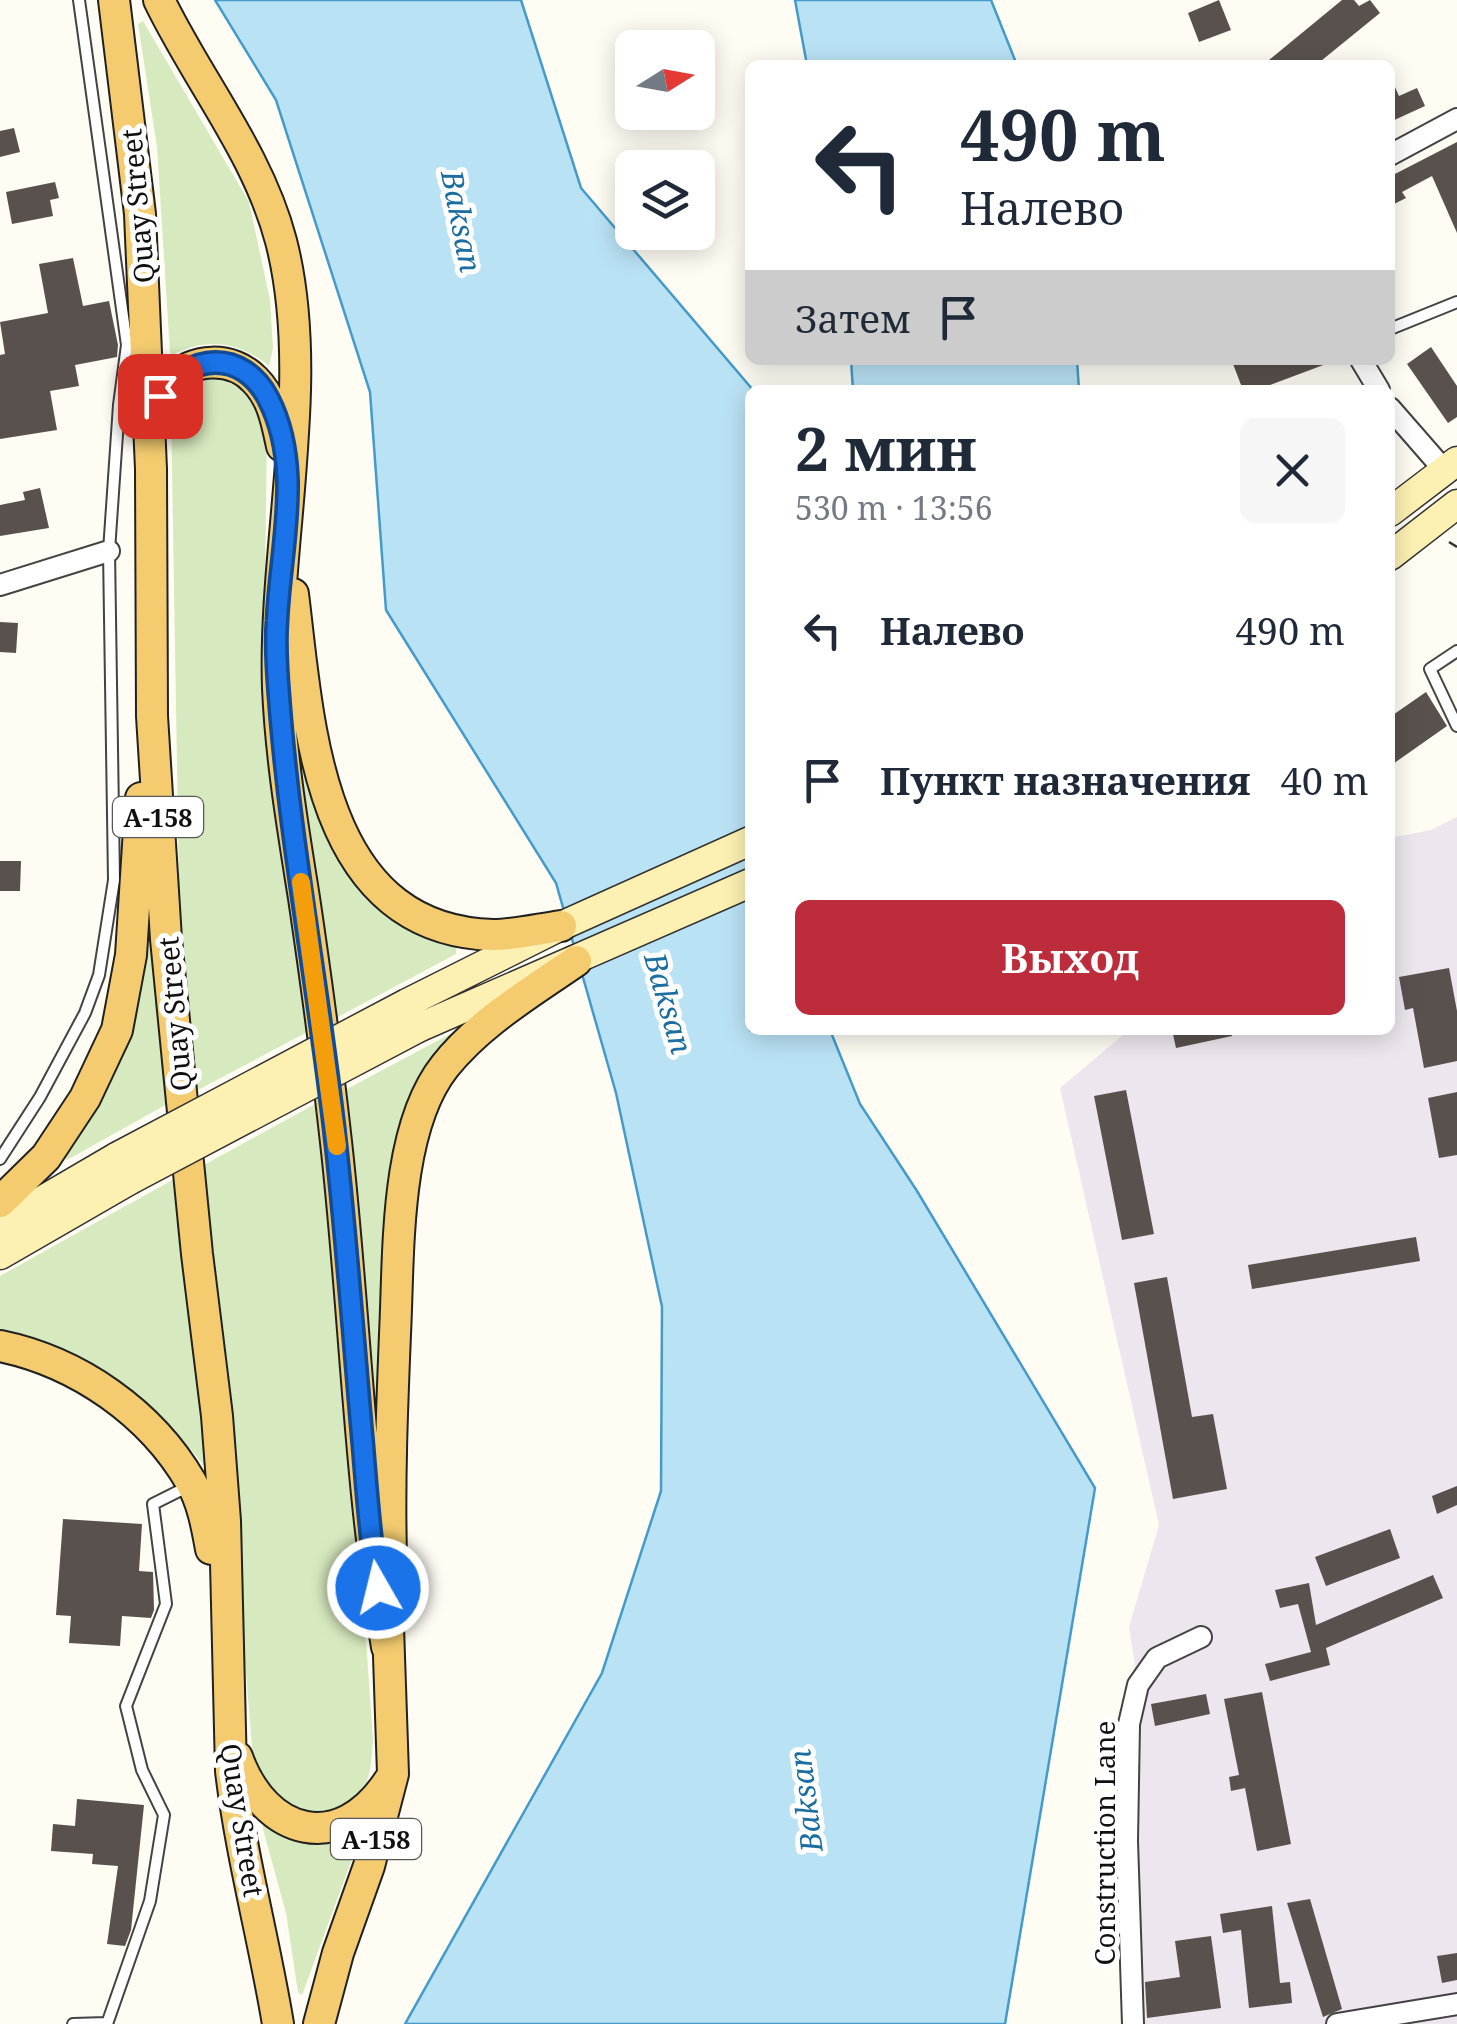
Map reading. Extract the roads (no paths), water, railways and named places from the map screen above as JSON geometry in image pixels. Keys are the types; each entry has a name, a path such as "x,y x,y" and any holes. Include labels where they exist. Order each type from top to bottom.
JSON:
{"main road":[{"name":"Quay Street","path":"114,0 140,214 150,425 152,716 168,958 225,1521 229,1736 236,1811 278,2024"},
{"name":"А-158","path":"160,0 268,196 282,244 292,302 289,483 276,622 278,694 337,1148 372,1559 388,1647 393,1774 370,1866 338,1952 319,2024"},
{"path":"150,425 160,396 171,380 187,369 222,362 240,367 268,397 289,483"},
{"path":"1395,508 1451,466"},
{"path":"1395,552 1457,504"},
{"path":"286,533 316,755 332,814 346,846 391,897 438,925 494,935 561,926"},
{"path":"0,1202 46,1157 84,1098 117,1030 130,955 142,788 152,716"},
{"path":"0,1224 124,1168 412,1016 561,926 745,844"},
{"path":"412,1016 576,961 745,884"},
{"path":"388,1647 398,1270 414,1134 426,1098 442,1068 468,1041 576,961"},
{"path":"0,1255 124,1168"},
{"path":"0,1346 38,1356 100,1386 146,1425 192,1484 204,1512 226,1634"},
{"path":"229,1736 240,1767 260,1800 282,1820 304,1828 325,1827 363,1811 393,1774"}],"street":[{"path":"1395,152 1457,119"},
{"path":"1395,413 1451,466"},
{"path":"0,586 109,551"},
{"name":"Construction Lane","path":"1133,2024 1127,1840 1129,1724 1138,1686 1157,1658 1201,1637"},
{"path":"1337,2024 1457,2004"}],"lane":[{"path":"0,1160 72,1040 99,976 114,880 109,551 118,405 127,345 79,0"},
{"path":"1395,326 1457,302"},
{"path":"1457,651 1430,670 1457,726"},
{"path":"73,2024 107,2024 150,1901 164,1814 142,1770 126,1706 166,1604 154,1504 192,1484"}],"water":[{"name":"Baksan","path":"215,0 521,0 581,188 615,228 615,250 634,250 749,385 745,385 745,1035 832,1035 860,1104 917,1191 1095,1488 1005,2024 405,2024 602,1673 661,1491 662,1307 616,1093 556,883 386,610 370,392 276,100"},
{"path":"795,0 991,0 1015,60 806,60"},
{"path":"851,365 1077,365 1079,385 853,385"}]}
